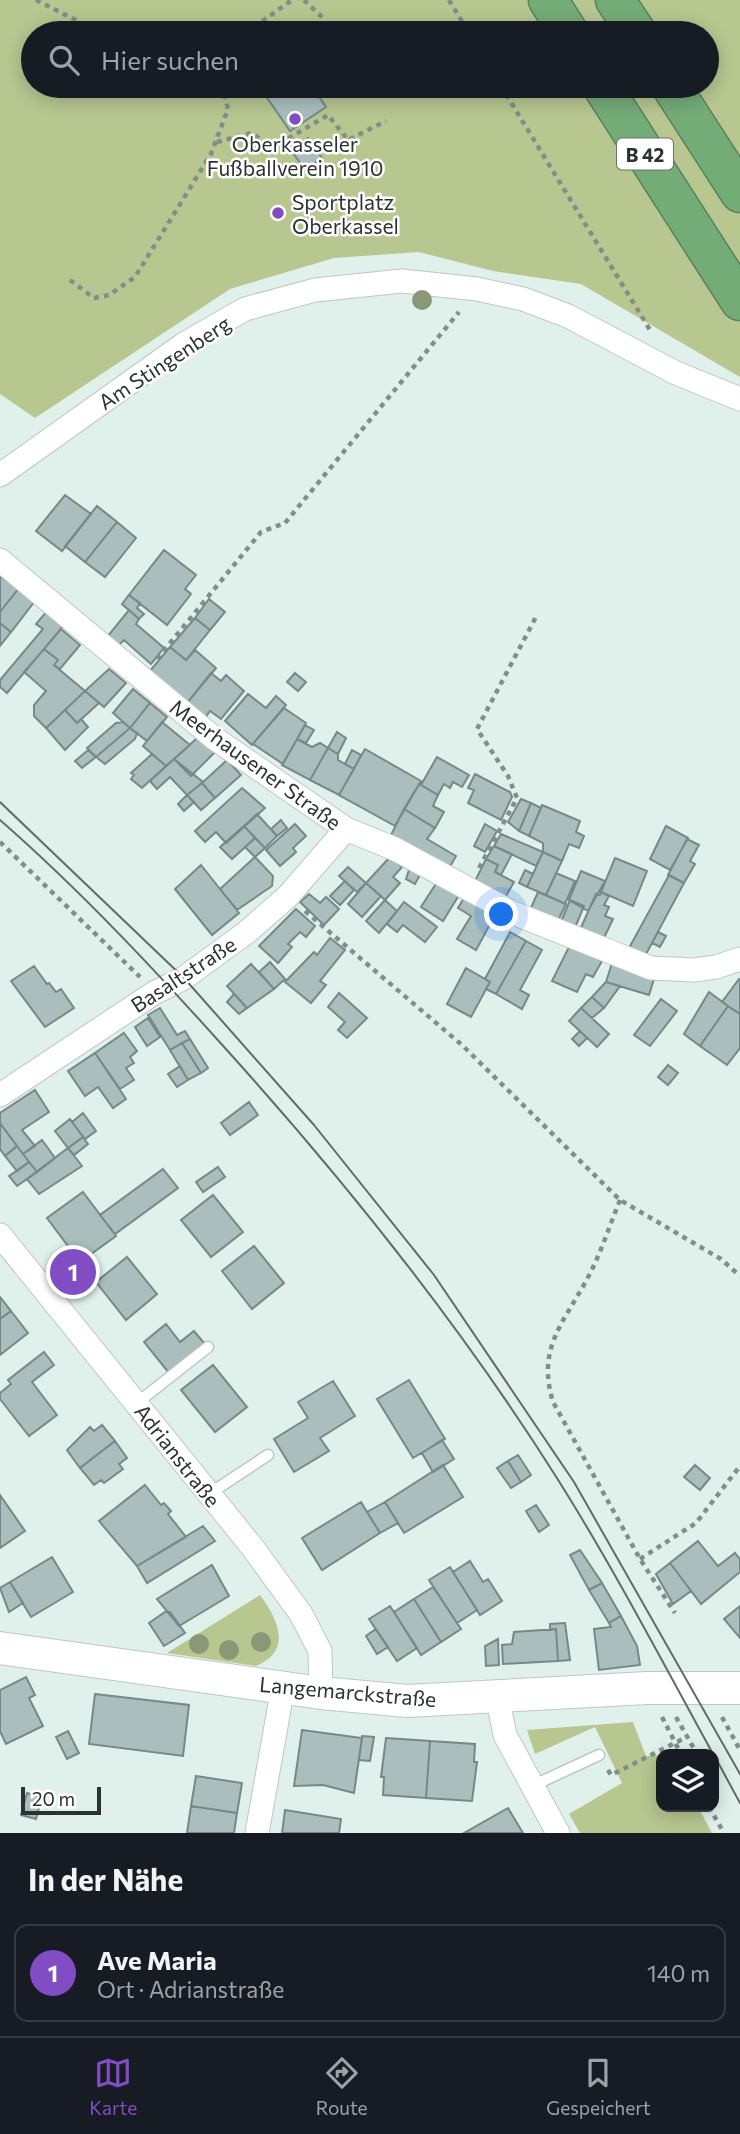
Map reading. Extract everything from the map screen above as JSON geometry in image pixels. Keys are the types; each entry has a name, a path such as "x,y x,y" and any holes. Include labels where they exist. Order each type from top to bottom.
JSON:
{"highway":[{"path":"548,0 561,21"},
{"path":"615,0 629,21"},
{"name":"B 42","path":"610,98 740,301"},
{"name":"B 42","path":"679,98 740,193"}],"main road":[{"name":"Langemarckstraße","path":"0,1648 321,1693 407,1701 647,1688 740,1688"}],"street":[{"name":"Am Stingenberg","path":"0,475 184,344 245,309 315,290 402,281 477,289 523,299 568,316 676,373 740,399"},
{"name":"Meerhausener Straße","path":"0,560 214,738 346,830 395,849 467,891 575,939 651,968 695,970 740,959"},
{"name":"Basaltstraße","path":"0,1095 154,993 184,978 247,932 288,896 346,830"},
{"name":"Adrianstraße","path":"0,1235 137,1403 300,1614 320,1651 321,1693"},
{"path":"257,1833 283,1687"},
{"path":"497,1696 505,1735 558,1833"}],"lane":[{"path":"137,1403 208,1347"},
{"path":"209,1494 268,1455"},
{"path":"532,1786 599,1755"}],"path":[{"path":"36,0 77,21"},
{"path":"263,21 292,0"},
{"path":"304,0 324,19"},
{"path":"449,0 462,21"},
{"path":"70,280 94,298 109,295 135,276 216,142 228,109 223,98"},
{"path":"508,98 676,373"},
{"path":"216,142 252,133 272,148 328,116 348,141 386,121"},
{"path":"141,679 261,531 285,523 477,289"},
{"path":"467,891 517,798 508,776 477,729 537,615"},
{"path":"0,842 154,993"},
{"path":"288,896 462,1045 620,1200 721,1259 740,1276"},
{"path":"620,1200 586,1281 565,1315 550,1347 546,1380 552,1402 640,1559 675,1613"},
{"path":"640,1559 696,1522 740,1466"},
{"path":"722,1715 740,1750"},
{"path":"599,1755 611,1775 687,1737 694,1749"},
{"path":"675,1743 678,1749"},
{"path":"712,1812 723,1833"}],"green space":[{"name":"Sportplatz Oberkassel","path":"0,0 740,0 740,377 581,284 493,271 419,252 334,258 230,289 35,418 0,394"},
{"path":"260,1595 272,1614 279,1634 275,1652 268,1660 256,1666 167,1653"},
{"path":"633,1722 646,1756 656,1755 656,1812 701,1812 712,1833 580,1833 569,1814 622,1783 595,1727 535,1754 527,1730"}],"building":[{"name":"Oberkasseler Fußballverein 1910","path":"267,98 320,98 326,107 290,131"},
{"path":"308,138 322,158 305,170 291,150"},
{"path":"65,495 91,514 62,551 36,531"},
{"path":"97,506 117,522 85,562 65,546"},
{"path":"117,522 136,538 105,577 85,562"},
{"path":"164,550 196,575 185,589 191,594 167,625 129,595"},
{"path":"0,576 19,588 0,612"},
{"path":"19,588 35,601 11,632 0,623 0,612"},
{"path":"129,595 140,603 137,608 144,614 139,619 122,604"},
{"path":"209,599 225,612 210,630 195,618"},
{"path":"129,610 139,619 136,624 164,648 151,664 124,640 118,646 107,637"},
{"path":"47,611 65,624 7,693 0,687 0,680 43,629 36,624"},
{"path":"195,618 210,630 186,660 170,647"},
{"path":"0,623 11,632 0,646"},
{"path":"61,629 80,645 60,669 54,665 58,660 44,649"},
{"path":"170,647 186,660 195,650 216,668 187,703 149,672"},
{"path":"44,649 58,660 54,665 85,691 46,728 34,716 34,705 46,691 24,672"},
{"path":"109,669 126,683 104,707 85,691"},
{"path":"211,673 221,681 226,675 244,691 221,719 210,711 205,718 187,703"},
{"path":"295,673 306,682 298,691 287,682"},
{"path":"133,689 150,703 130,728 113,713"},
{"path":"85,691 99,703 77,723 65,710"},
{"path":"248,694 266,708 276,696 286,705 252,745 225,721"},
{"path":"150,703 167,717 147,741 130,728"},
{"path":"284,708 306,723 283,764 253,744"},
{"path":"65,710 77,723 81,719 88,727 65,750 46,728"},
{"path":"123,722 130,728 96,757 87,748 116,723"},
{"path":"162,722 190,745 166,766 143,746"},
{"path":"305,725 314,730 306,743 297,739"},
{"path":"130,728 137,733 135,739 105,764 96,757"},
{"path":"337,732 346,738 338,754 328,748"},
{"path":"197,738 215,752 191,776 174,759"},
{"path":"297,739 312,747 320,743 328,748 310,780 282,765"},
{"path":"328,748 338,754 338,760 354,769 339,795 310,780"},
{"path":"365,749 421,781 395,826 339,795"},
{"path":"88,750 96,757 82,768 75,761"},
{"path":"352,750 361,755 354,769 345,764"},
{"path":"152,754 166,766 142,788 131,779 134,775 131,773"},
{"path":"437,757 469,775 462,787 453,782 450,788 444,784 438,795 421,785"},
{"path":"174,759 203,782 187,795 170,777 157,789 150,781"},
{"path":"227,760 241,775 215,798 202,783"},
{"path":"475,774 510,792 512,797 501,820 468,803 474,790 468,788"},
{"path":"202,783 215,798 201,810 187,795"},
{"path":"419,784 438,795 433,806 444,812 435,828 404,809"},
{"path":"242,788 265,808 226,843 216,832 205,842 195,831"},
{"path":"187,795 194,802 184,811 178,804"},
{"path":"521,799 531,803 519,831 508,822"},
{"path":"531,803 541,808 529,836 519,831"},
{"path":"542,805 580,821 576,832 584,836 579,848 569,844 562,861 543,852 543,843 529,836"},
{"path":"404,809 435,828 427,839 456,856 448,870 390,837"},
{"path":"257,814 277,836 265,848 244,826"},
{"path":"281,820 287,828 277,836 271,829"},
{"path":"295,824 306,836 293,848 296,852 280,866 266,850"},
{"path":"485,824 497,831 485,852 474,846"},
{"path":"244,826 255,838 232,859 220,847"},
{"path":"666,826 688,838 670,870 650,859"},
{"path":"501,834 543,852 536,866 494,846"},
{"path":"255,838 265,848 255,857 245,847"},
{"path":"687,839 699,845 690,861 695,864 684,883 668,875"},
{"path":"494,846 512,854 501,875 495,872 498,865 486,859"},
{"path":"543,852 562,861 546,895 527,887"},
{"path":"255,857 273,876 272,886 237,910 220,889"},
{"path":"390,857 402,867 393,877 400,883 385,900 366,883"},
{"path":"615,858 647,871 633,906 601,892"},
{"path":"486,859 498,865 495,872 514,882 505,898 474,883"},
{"path":"201,865 239,913 212,935 175,889"},
{"path":"348,867 366,883 357,892 339,876"},
{"path":"410,867 421,873 415,884 406,879"},
{"path":"525,870 533,874 527,887 519,883"},
{"path":"581,871 605,881 588,911 569,900"},
{"path":"556,873 575,881 565,904 546,895"},
{"path":"669,875 684,883 645,956 629,948"},
{"path":"345,881 354,890 340,905 330,896"},
{"path":"437,882 459,895 443,921 421,907"},
{"path":"366,883 381,896 362,917 348,904"},
{"path":"538,892 566,904 557,923 530,910"},
{"path":"601,892 609,896 604,905 609,907 605,916 613,919 602,942 579,932 596,894 600,895"},
{"path":"309,894 320,903 326,897 339,909 324,925 300,902"},
{"path":"464,898 495,915 476,950 457,939 471,916 458,908"},
{"path":"385,900 397,911 379,933 366,921"},
{"path":"570,900 584,906 574,930 560,924"},
{"path":"404,902 437,927 425,942 403,925 397,932 387,924"},
{"path":"296,909 315,926 306,937 300,932 288,944 292,947 278,963 259,946"},
{"path":"510,932 526,941 496,994 486,989 490,982 485,979"},
{"path":"658,932 666,936 660,947 652,943"},
{"path":"330,938 345,950 320,981 326,985 311,1003 285,982 314,952 317,955"},
{"path":"526,941 542,950 520,990 529,995 522,1009 496,994"},
{"path":"570,945 602,961 593,977 586,974 577,992 552,981"},
{"path":"270,962 285,979 274,989 259,972"},
{"path":"612,963 655,976 649,995 606,982"},
{"path":"251,964 274,989 247,1008 227,986"},
{"path":"34,966 56,992 61,989 74,1008 45,1027 11,981"},
{"path":"466,968 490,982 471,1017 447,1004"},
{"path":"740,979 740,1014 722,1002"},
{"path":"606,982 620,986 604,1008 592,997"},
{"path":"709,992 728,1006 700,1046 684,1034"},
{"path":"339,993 367,1018 347,1038 338,1030 345,1022 328,1007"},
{"path":"234,994 247,1008 239,1014 227,1002"},
{"path":"592,997 604,1008 592,1018 581,1008"},
{"path":"661,999 677,1011 650,1046 634,1035"},
{"path":"728,1006 740,1014 740,1048 727,1065 700,1046"},
{"path":"160,1008 177,1035 185,1031 190,1039 170,1050 148,1015"},
{"path":"581,1008 609,1034 597,1047 569,1021"},
{"path":"148,1018 160,1037 147,1046 135,1027"},
{"path":"580,1031 587,1038 579,1046 572,1039"},
{"path":"124,1033 137,1051 130,1057 134,1063 126,1068 134,1080 120,1089 95,1053"},
{"path":"190,1039 208,1068 201,1073 182,1043"},
{"path":"182,1043 201,1073 188,1080 170,1050"},
{"path":"95,1053 126,1099 113,1108 98,1087 85,1096 68,1071"},
{"path":"668,1065 678,1073 668,1085 658,1077"},
{"path":"180,1066 188,1080 177,1087 168,1074"},
{"path":"35,1090 49,1112 22,1130 35,1146 23,1154 0,1123 0,1113"},
{"path":"249,1102 258,1115 230,1135 221,1123"},
{"path":"83,1113 96,1131 85,1139 72,1122"},
{"path":"70,1119 83,1137 68,1148 55,1131"},
{"path":"0,1123 17,1146 5,1156 0,1149"},
{"path":"83,1137 88,1144 74,1155 68,1148"},
{"path":"42,1140 55,1158 37,1172 23,1154"},
{"path":"17,1146 29,1162 17,1171 5,1156"},
{"path":"68,1148 82,1166 39,1194 27,1179"},
{"path":"29,1162 37,1172 17,1186 9,1176"},
{"path":"218,1167 225,1177 203,1192 196,1182"},
{"path":"163,1169 178,1188 115,1234 100,1215"},
{"path":"83,1192 116,1236 80,1262 47,1218"},
{"path":"213,1195 243,1232 211,1257 181,1220"},
{"path":"254,1246 284,1283 252,1309 222,1271"},
{"path":"127,1257 157,1294 126,1320 96,1282"},
{"path":"0,1297 11,1311 0,1319"},
{"path":"11,1311 28,1333 0,1355 0,1319"},
{"path":"166,1324 180,1342 194,1331 204,1343 169,1373 144,1342"},
{"path":"44,1352 54,1365 32,1382 57,1415 29,1436 0,1399 0,1393 11,1384 8,1380"},
{"path":"213,1365 247,1407 215,1432 181,1390"},
{"path":"409,1380 445,1439 413,1458 377,1399"},
{"path":"333,1381 355,1416 320,1438 329,1451 294,1472 274,1439 308,1418 298,1402"},
{"path":"102,1425 115,1441 80,1468 67,1450 90,1427 94,1431"},
{"path":"442,1440 454,1459 433,1472 422,1453"},
{"path":"115,1441 127,1458 119,1464 123,1469 104,1483 101,1480 94,1485 80,1468"},
{"path":"518,1455 531,1475 521,1482 508,1461"},
{"path":"508,1461 521,1482 511,1488 497,1468"},
{"path":"443,1465 463,1497 404,1533 385,1502"},
{"path":"695,1465 710,1478 700,1490 684,1477"},
{"path":"145,1485 161,1505 164,1503 171,1511 168,1514 186,1537 137,1566 99,1521"},
{"path":"0,1495 25,1531 0,1548"},
{"path":"361,1502 380,1533 322,1570 302,1538"},
{"path":"385,1502 398,1523 380,1533 367,1512"},
{"path":"536,1505 549,1525 539,1532 526,1511"},
{"path":"203,1526 215,1541 147,1583 137,1566"},
{"path":"698,1541 718,1566 735,1553 740,1559 740,1572 701,1604 670,1563"},
{"path":"580,1550 602,1583 589,1590 570,1555"},
{"path":"52,1557 73,1592 31,1617 10,1582"},
{"path":"470,1561 483,1582 488,1579 502,1601 480,1615 453,1572"},
{"path":"670,1563 691,1591 673,1604 656,1574"},
{"path":"212,1565 229,1596 179,1626 157,1599"},
{"path":"450,1567 477,1610 457,1623 429,1580"},
{"path":"10,1582 23,1603 9,1612 0,1588"},
{"path":"602,1583 621,1616 609,1623 589,1590"},
{"path":"433,1587 461,1629 441,1642 414,1599"},
{"path":"414,1599 441,1642 421,1655 394,1612"},
{"path":"390,1606 417,1648 397,1661 369,1619"},
{"path":"740,1606 740,1638 724,1619"},
{"path":"165,1612 170,1612 185,1633 164,1646 149,1623"},
{"path":"621,1616 637,1646 640,1665 599,1670 594,1629 611,1627 609,1623"},
{"path":"565,1623 570,1660 558,1661 556,1629 550,1630 550,1624"},
{"path":"376,1629 388,1647 377,1654 366,1636"},
{"path":"556,1629 558,1661 503,1664 502,1645 512,1644 514,1632"},
{"path":"498,1639 499,1665 486,1666 485,1646"},
{"path":"26,1677 35,1695 29,1698 43,1726 6,1744 0,1731 0,1690"},
{"path":"95,1694 189,1705 183,1756 89,1744"},
{"path":"302,1730 362,1738 354,1793 323,1785 294,1786"},
{"path":"68,1731 79,1753 67,1759 56,1737"},
{"path":"362,1736 374,1737 370,1761 359,1760"},
{"path":"386,1738 430,1741 426,1798 383,1795 384,1777 381,1777"},
{"path":"430,1741 475,1744 474,1762 477,1762 472,1801 426,1798"},
{"path":"196,1776 242,1783 237,1813 191,1806"},
{"path":"27,1793 42,1797 36,1819 21,1815"},
{"path":"191,1806 237,1813 234,1833 187,1833"},
{"path":"508,1808 523,1833 464,1833"},
{"path":"285,1810 341,1819 339,1833 282,1833"}],"tram line":[{"path":"0,802 184,978 314,1125 434,1275 574,1482 740,1774"},
{"path":"0,820 88,902 171,989 314,1150 440,1308 518,1419 576,1509 710,1749"},
{"path":"719,1764 740,1803"}],"place":[{"name":"Oberkasseler Fußballverein 1910","path":"295,119"},
{"name":"Sportplatz Oberkassel","path":"278,213"},
{"name":"Ave Maria","path":"73,1272"}]}
